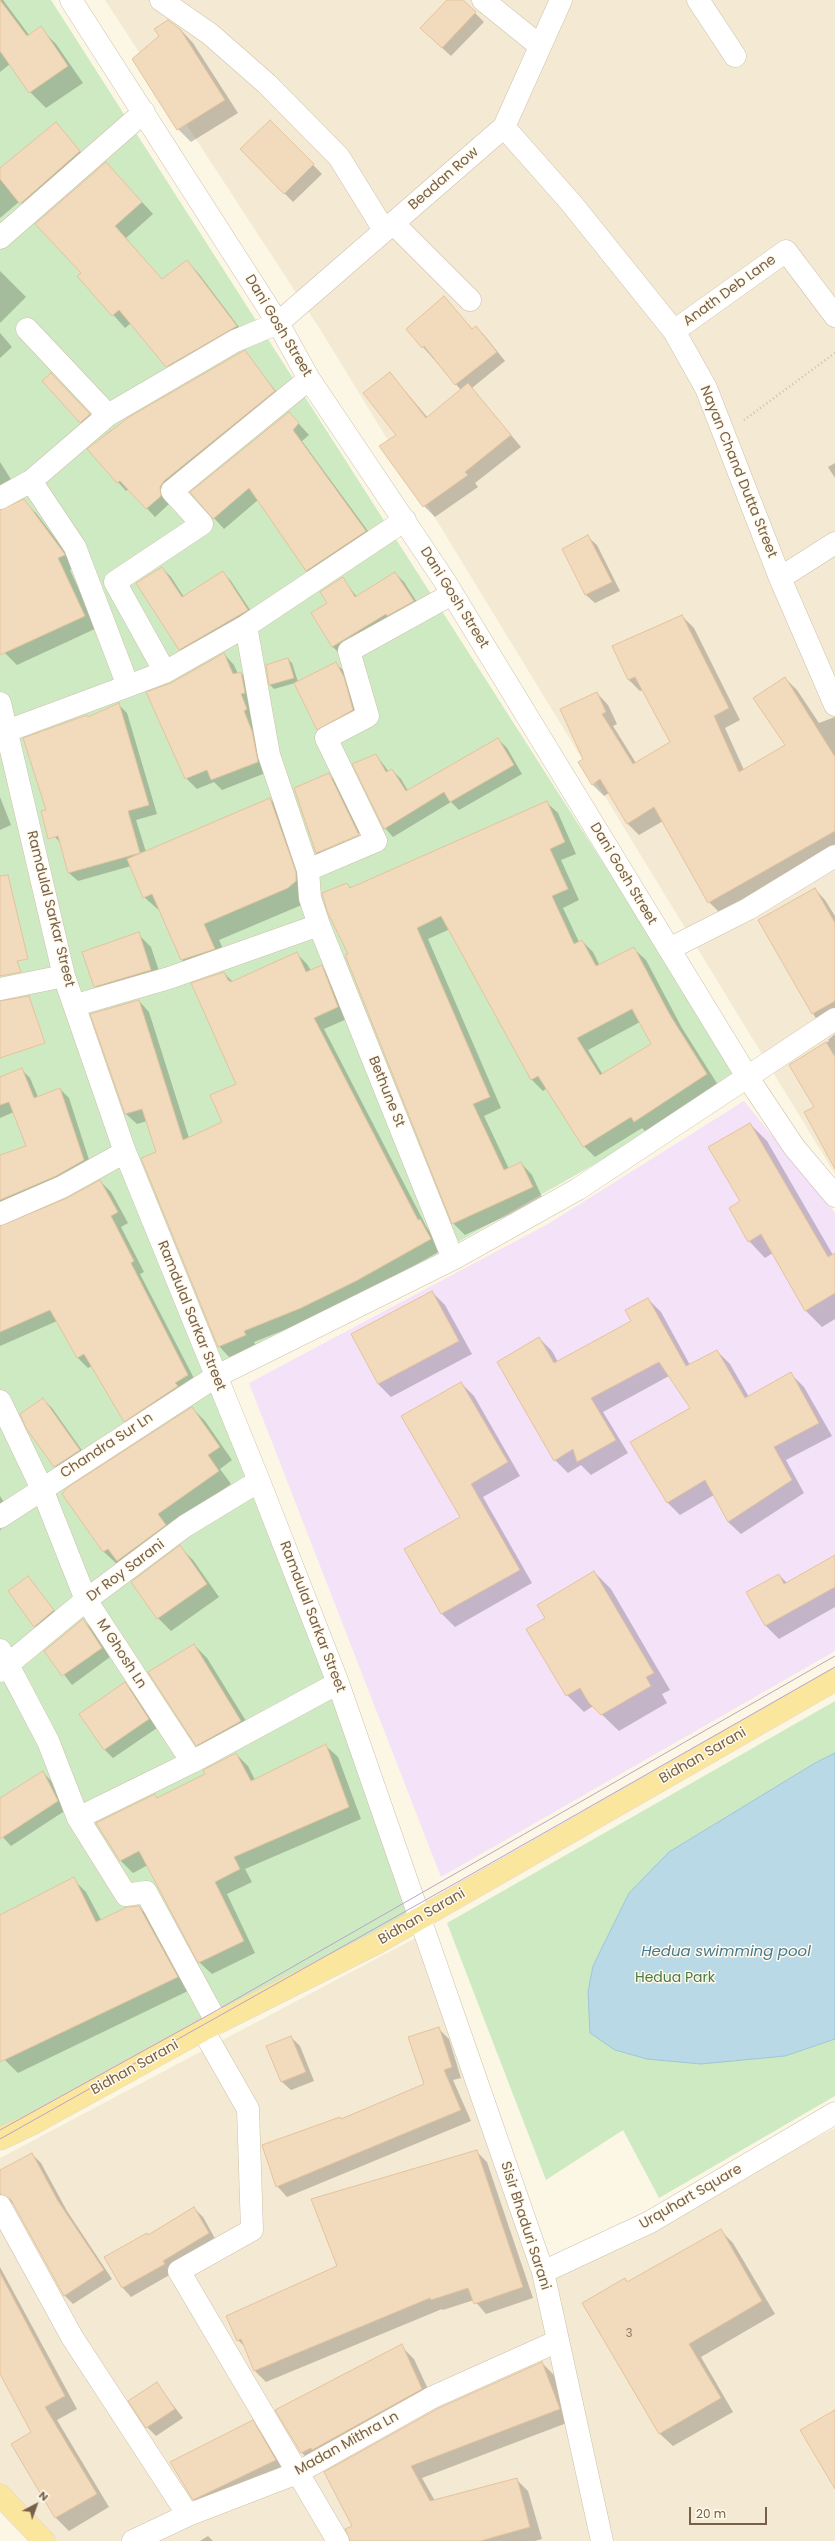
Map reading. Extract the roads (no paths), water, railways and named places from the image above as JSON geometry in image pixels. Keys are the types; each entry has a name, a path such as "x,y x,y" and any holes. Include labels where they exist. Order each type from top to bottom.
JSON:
{"main road":[{"name":"Bidhan Sarani","path":"0,2140 210,2027 420,1918 835,1680"},
{"path":"0,2495 44,2541"}],"street":[{"name":"Dani Gosh Street","path":"71,0 278,323 309,379 405,520 452,594 748,1078 794,1147 835,1196"},
{"path":"161,0 210,34 267,84 339,157 388,227 470,300"},
{"path":"483,0 540,46"},
{"name":"Beadan Row","path":"0,498 31,481 108,415 236,341 278,323 504,126 561,0"},
{"path":"698,0 735,56"},
{"path":"0,238 144,112"},
{"name":"Nayan Chand Dutta Street","path":"504,126 572,204 674,331 706,388 780,578 835,705"},
{"name":"Anath Deb Lane","path":"674,331 786,251 835,316"},
{"path":"27,329 108,415"},
{"path":"165,672 115,582 202,524 172,491 309,379"},
{"path":"31,481 75,547 128,686"},
{"path":"7,731 165,672 246,626 405,520"},
{"path":"780,578 835,543"},
{"path":"308,870 376,841 326,738 368,716 349,651 452,594"},
{"name":"Bethune St","path":"246,626 268,755 308,870 310,898 319,925 453,1259"},
{"name":"Ramdulal Sarkar Street","path":"0,703 64,976 76,1005 125,1152 215,1377 259,1481 338,1683 420,1918"},
{"path":"669,949 748,909 835,856"},
{"path":"76,1005 169,978 319,925"},
{"path":"0,989 64,976"},
{"name":"Chandra Sur Ln","path":"0,1517 215,1377 453,1259 578,1188 748,1078 835,1019"},
{"path":"0,1214 62,1187 125,1152"},
{"name":"M Ghosh Ln","path":"0,1401 42,1489 86,1600 192,1762"},
{"name":"Dr Roy Sarani","path":"3,1661 185,1526 259,1481"},
{"path":"3,1661 48,1741 78,1818 126,1895 146,1892 248,2109 252,2230 179,2271 296,2473 338,2541"},
{"path":"78,1818 192,1762 338,1683"},
{"name":"Sisir Bhaduri Sarani","path":"420,1918 542,2272 602,2541"},
{"name":"Urquhart Square","path":"542,2272 650,2222 835,2113"},
{"path":"0,2206 72,2337 188,2515"},
{"name":"Madan Mithra Ln","path":"133,2541 188,2515 296,2473 433,2397 558,2341"}],"water":[{"name":"Hedua swimming pool","path":"835,1753 835,2039 785,2056 701,2064 647,2059 615,2050 590,2033 588,1992 593,1966 629,1893 669,1852 815,1763"}],"tram line":[{"path":"0,2130 212,2013 835,1656"},
{"path":"0,2139 463,1879 835,1667"}],"park label":[{"name":"Hedua Park","path":"675,1978"}]}
